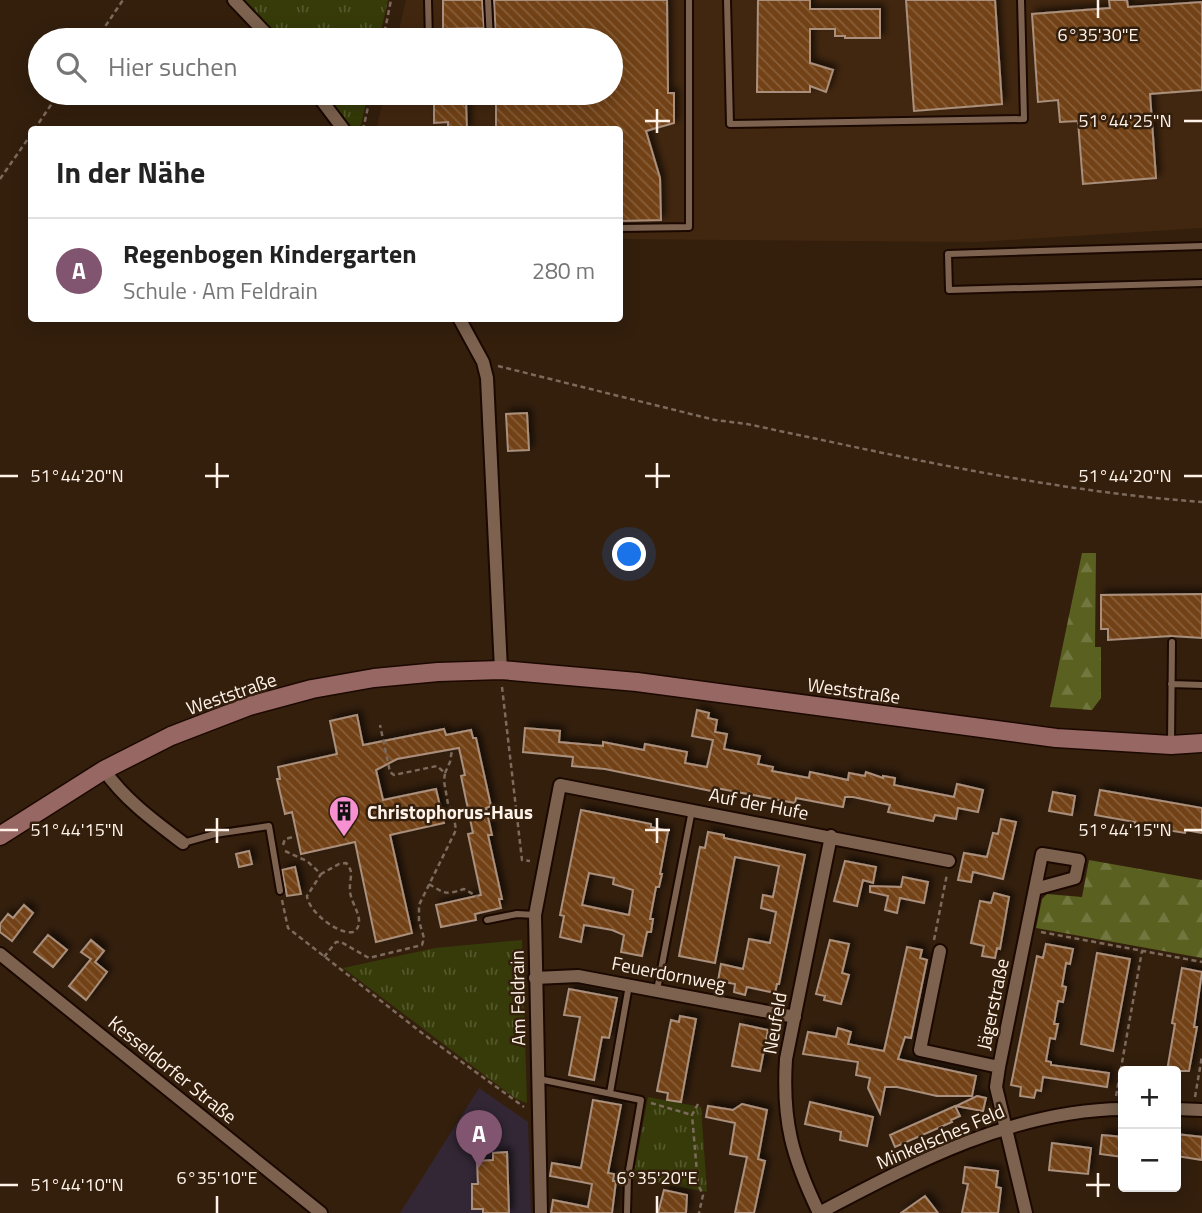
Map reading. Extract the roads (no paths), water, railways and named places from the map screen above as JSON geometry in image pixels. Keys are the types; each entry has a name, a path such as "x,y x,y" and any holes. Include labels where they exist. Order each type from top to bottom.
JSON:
{"main road":[{"name":"Weststraße","path":"0,836 104,770 172,736 249,706 299,692 374,678 438,672 637,682 1056,738 1171,745 1202,743"}],"street":[{"path":"233,0 260,28"},
{"path":"325,105 341,126"},
{"path":"461,322 483,362 487,378 506,677"},
{"path":"104,770 140,811 183,843"},
{"name":"Auf der Hufe","path":"560,785 949,861"},
{"name":"Am Feldrain","path":"541,1213 535,915 560,785"},
{"name":"Neufeld","path":"819,1213 801,1175 788,1132 785,1087 786,1059 831,836"},
{"name":"Jägerstraße","path":"1026,1213 996,1087 1035,889"},
{"path":"940,951 920,1050 999,1067"},
{"name":"Kesseldorfer Straße","path":"0,954 321,1213"},
{"name":"Feuerdornweg","path":"535,978 578,976 794,1017"},
{"name":"Minkelsches Feld","path":"819,1213 917,1162 1006,1127 1080,1111 1118,1110"}],"lane":[{"path":"428,0 429,28"},
{"path":"488,0 489,28"},
{"path":"623,228 689,227 690,0"},
{"path":"727,0 730,124 1024,119 1021,0"},
{"path":"1202,246 948,254 949,290 1202,283"},
{"path":"1171,745 1172,642"},
{"path":"1171,684 1202,685"},
{"path":"657,990 692,810"},
{"path":"183,843 215,834 268,826 280,891"},
{"path":"487,920 517,914 535,915"},
{"path":"610,1093 629,985"},
{"path":"537,1078 642,1100 628,1176 627,1213"}],"place":[{"name":"Christophorus-Haus","path":"344,838"},
{"name":"Regenbogen Kindergarten","path":"479,1168"}]}
